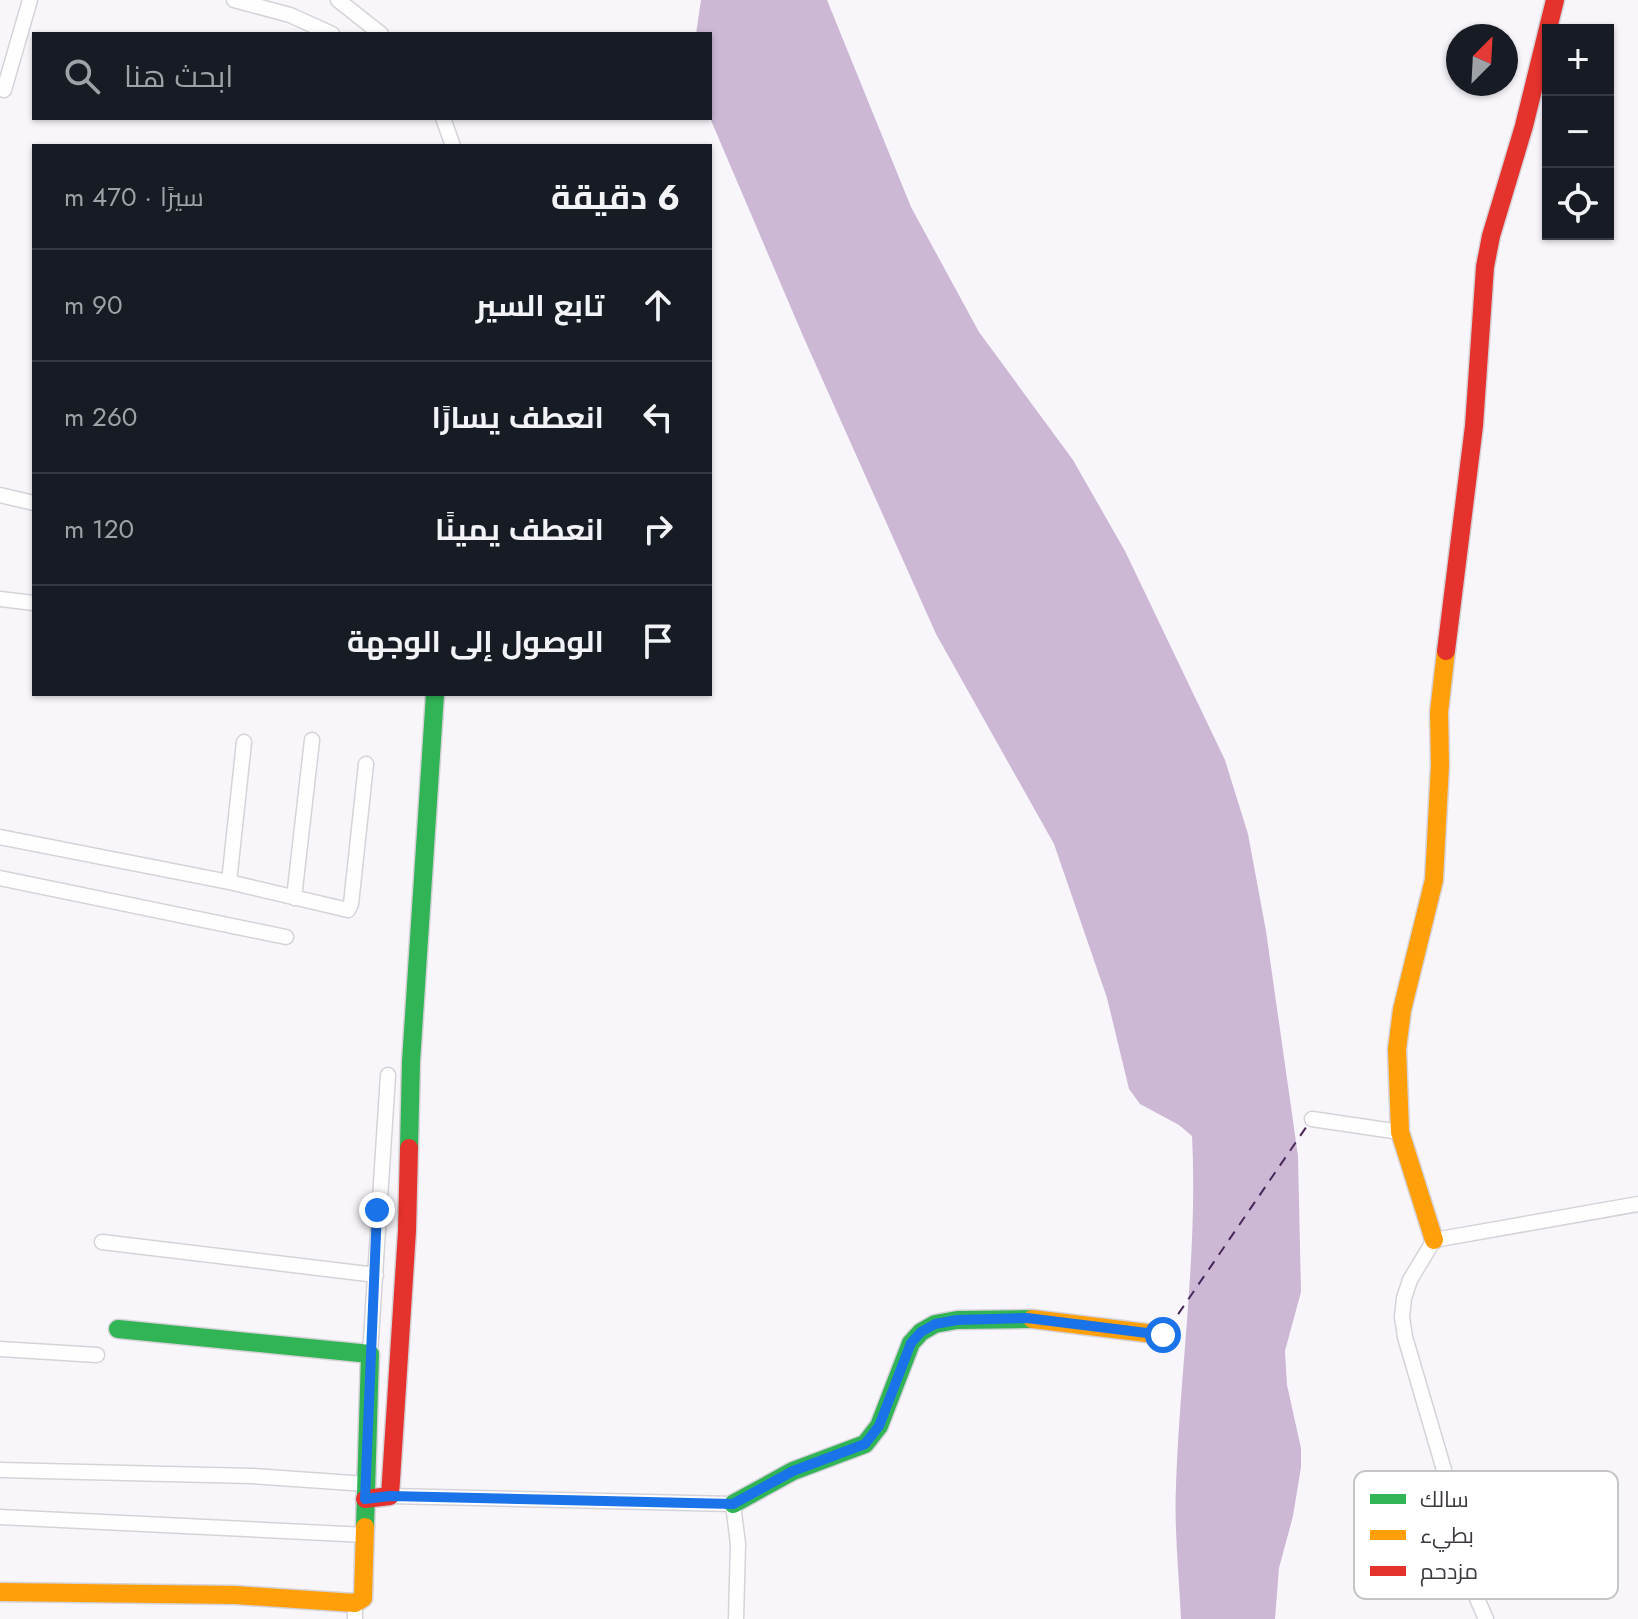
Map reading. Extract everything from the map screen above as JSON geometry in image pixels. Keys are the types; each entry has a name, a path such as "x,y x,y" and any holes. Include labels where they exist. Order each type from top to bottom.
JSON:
{"street":[{"path":"4,90 30,0"},
{"path":"234,0 290,15 328,32"},
{"path":"338,0 378,32"},
{"path":"1444,1471 1405,1337 1402,1317 1410,1280 1434,1240 1400,1132 1397,1049 1402,1010 1434,880 1440,765 1439,712 1474,426 1485,267 1555,0"},
{"path":"444,120 452,144"},
{"path":"0,495 32,503"},
{"path":"0,599 32,603"},
{"path":"390,1496 406,1244 411,1062 435,696"},
{"path":"294,898 312,740"},
{"path":"229,882 244,742"},
{"path":"0,837 350,908 366,764"},
{"path":"0,878 286,937"},
{"path":"0,1592 235,1595 355,1611 363,1598 370,1354 388,1075"},
{"path":"1312,1119 1400,1132"},
{"path":"1434,1240 1638,1204"},
{"path":"102,1242 376,1275"},
{"path":"0,1470 252,1476 390,1496 733,1504 793,1471 865,1444 879,1426 911,1343 921,1332 935,1324 957,1320 1027,1318 1163,1335"},
{"path":"118,1329 370,1354"},
{"path":"0,1349 97,1355"},
{"path":"733,1504 738,1544 736,1619"},
{"path":"0,1517 366,1535"},
{"path":"1477,1599 1486,1619"}],"shaded area":[{"path":"701,0 827,0 911,207 979,332 1073,460 1125,551 1225,760 1248,834 1266,931 1298,1156 1301,1292 1285,1351 1287,1385 1301,1448 1301,1467 1293,1516 1279,1568 1275,1619 1181,1619 1176,1502 1193,1223 1192,1136 1179,1125 1140,1104 1129,1089 1107,998 1054,844 936,634 803,336 711,120 712,32 696,32"}],"ferry route":[{"path":"1168,1329 1309,1123"}],"traffic: fast":[{"path":"409,1148 411,1062 435,696"},
{"path":"733,1504 793,1471 865,1444 879,1426 911,1343 921,1332 935,1324 957,1320 1032,1319"},
{"path":"118,1329 370,1354 365,1527"}],"traffic: slow":[{"path":"1434,1240 1400,1132 1397,1049 1402,1010 1434,880 1440,765 1439,712 1446,651"},
{"path":"1032,1319 1163,1335"},
{"path":"0,1592 235,1595 355,1603 363,1598 365,1527"}],"traffic: jam":[{"path":"1446,651 1474,426 1485,267 1555,0"},
{"path":"365,1499 390,1496 407,1231 409,1148"}],"route":[{"path":"377,1210 365,1499 390,1496 733,1504 793,1471 865,1444 879,1426 911,1343 921,1332 935,1324 957,1320 1027,1318 1163,1335"}]}
